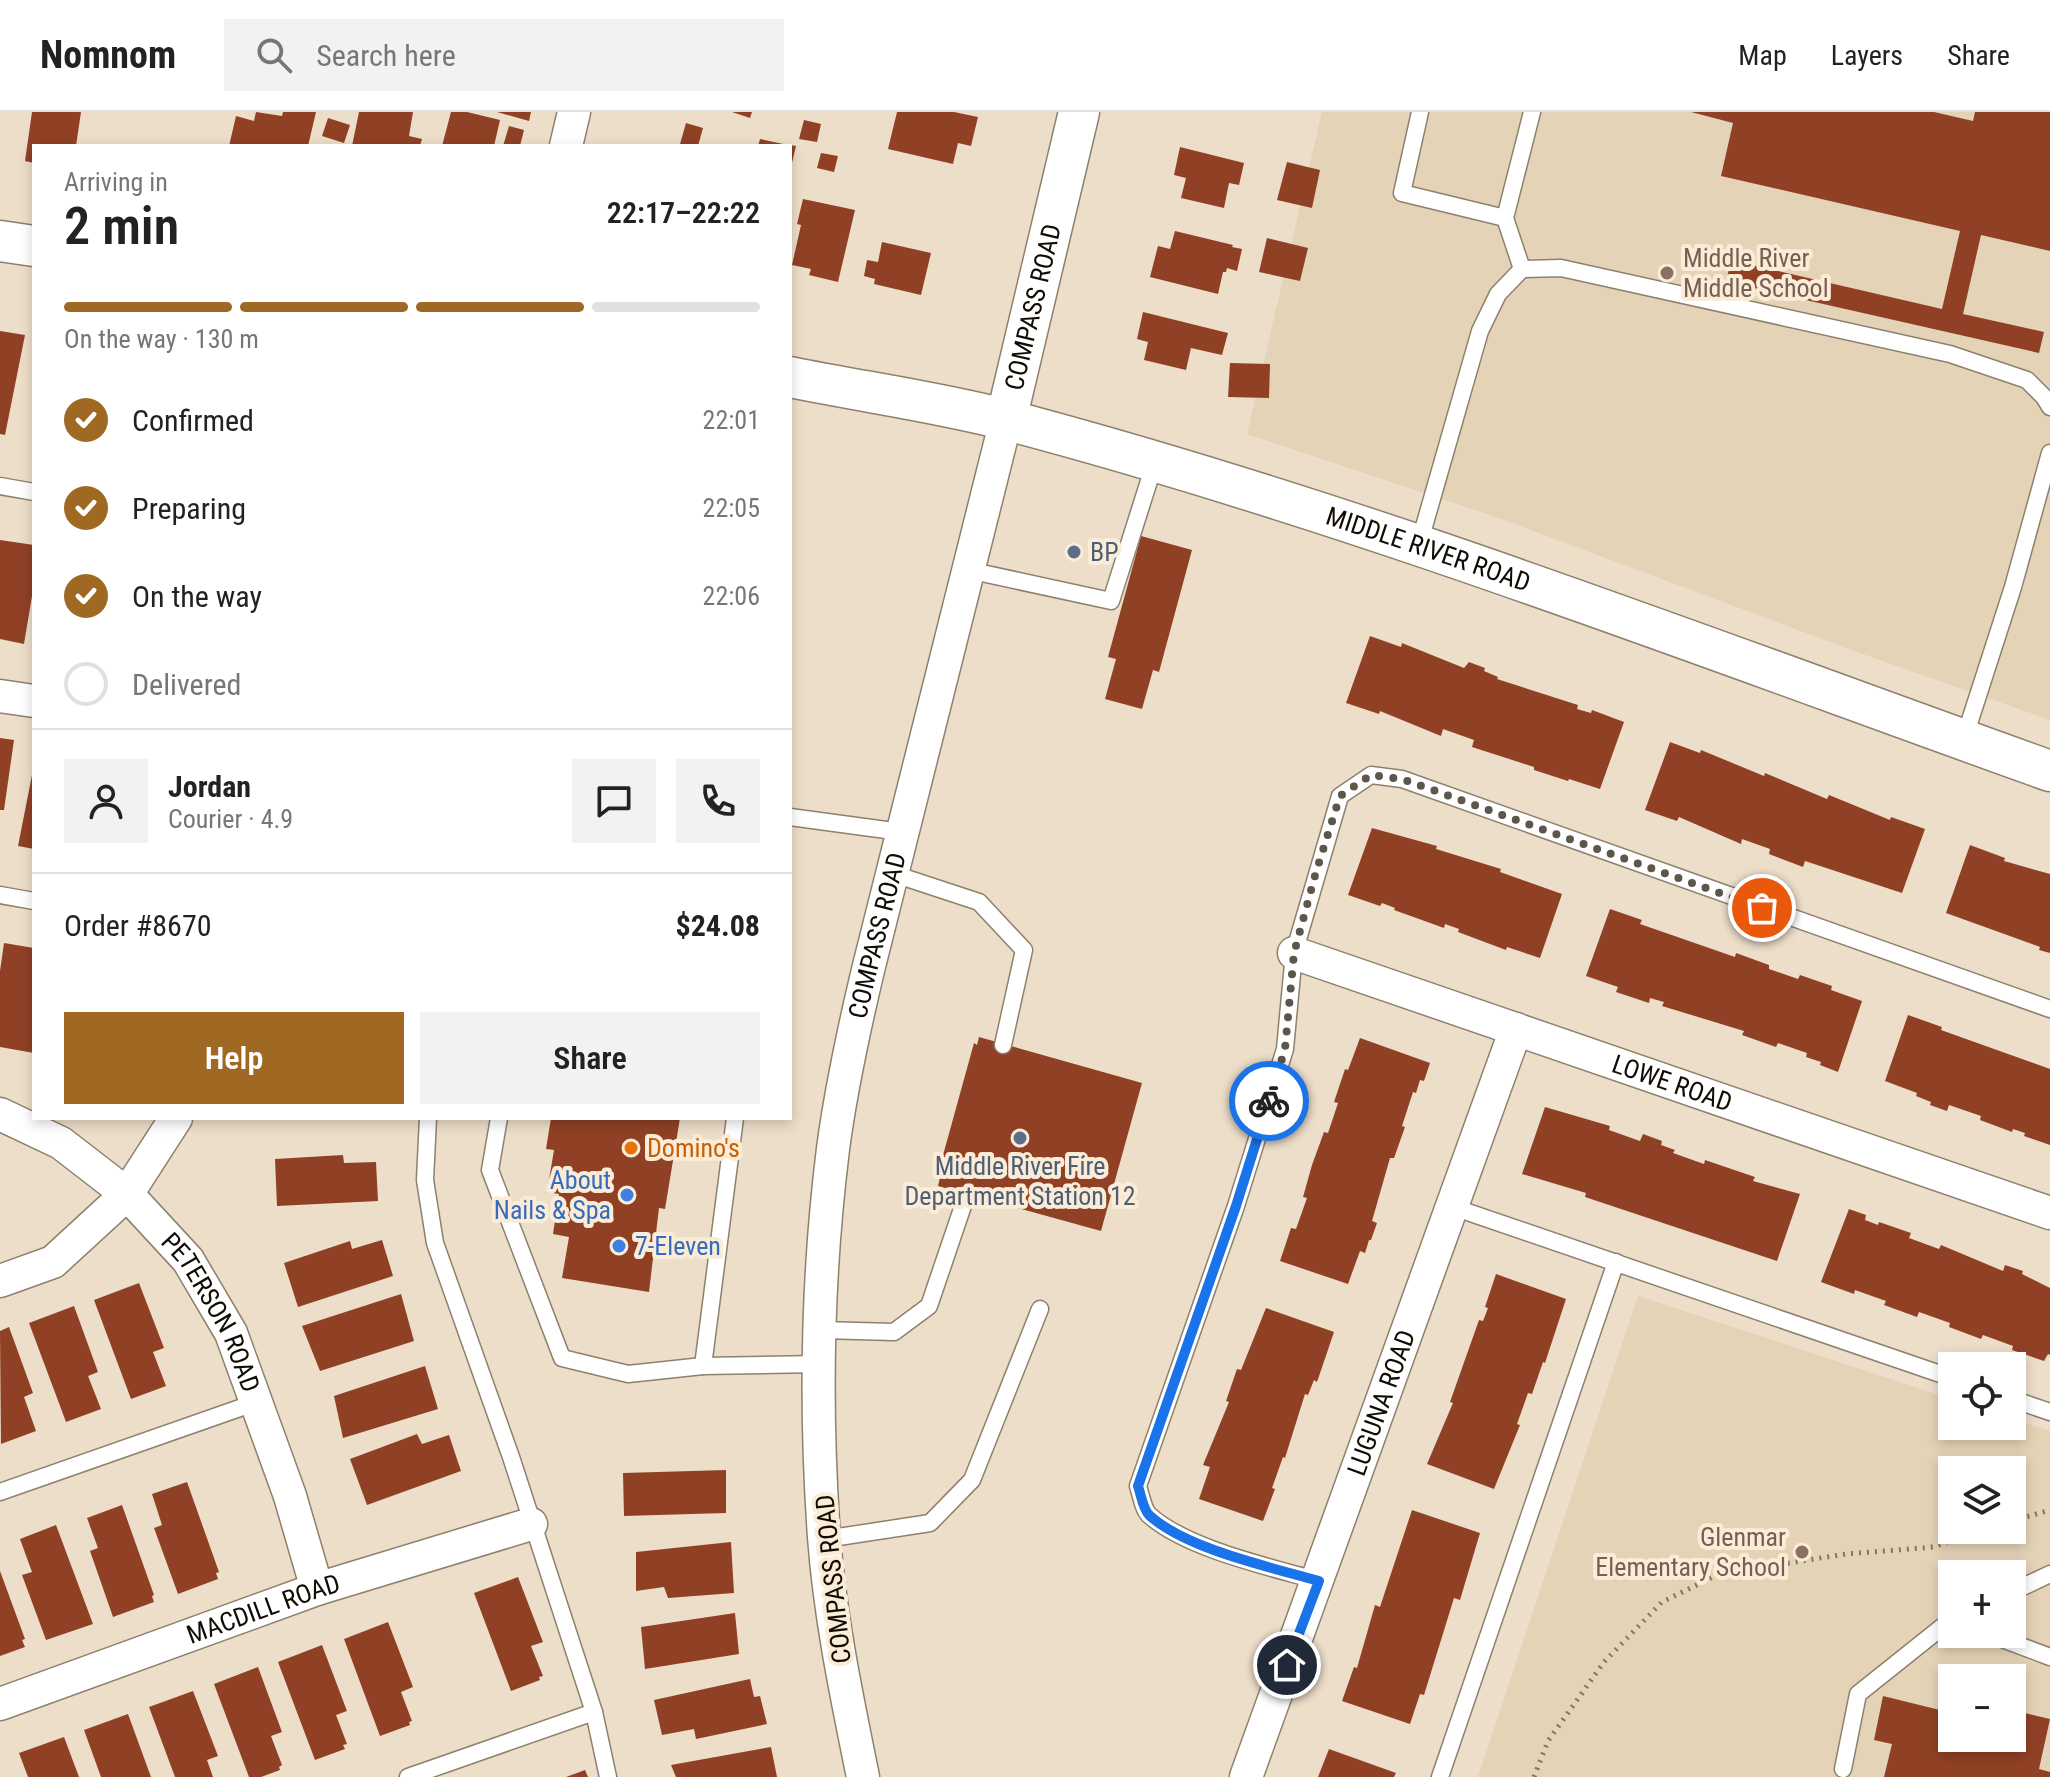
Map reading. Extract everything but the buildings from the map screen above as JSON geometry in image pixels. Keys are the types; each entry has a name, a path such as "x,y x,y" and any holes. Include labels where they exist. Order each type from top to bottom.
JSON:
{"street":[{"path":"566,144 574,112"},
{"name":"COMPASS ROAD","path":"863,1777 835,1627 825,1539 819,1432 820,1330 833,1149 849,1055 891,873 1006,420 1079,112"},
{"path":"0,241 32,246"},
{"name":"MIDDLE RIVER ROAD","path":"792,377 1006,420 1291,502 2050,771"},
{"path":"0,696 32,701"},
{"name":"LOWE ROAD","path":"1294,953 2050,1213"},
{"name":"LUGUNA ROAD","path":"1246,1777 1516,1029"},
{"name":"PETERSON ROAD","path":"0,1114 61,1143 127,1194 188,1260 231,1333 290,1496 317,1589"},
{"path":"0,1281 53,1262 127,1194 175,1120"},
{"name":"MACDILL ROAD","path":"0,1704 317,1589 531,1524"}],"lane":[{"path":"1420,112 1402,193 1505,218"},
{"path":"1522,269 1505,218 1532,112"},
{"path":"1418,545 1480,331 1498,294 1522,269 1561,268 1950,354 2027,380 2050,407"},
{"path":"1963,740 2013,587 2050,453"},
{"path":"968,570 1111,601 1155,461"},
{"path":"0,486 32,492"},
{"path":"1319,1581 1216,1550 1175,1531 1147,1513 1138,1486 1236,1206 1285,1049 1294,953 1340,796 1371,775 1402,779 2050,1009"},
{"path":"792,817 901,832"},
{"path":"891,873 979,902 1024,950 1003,1045"},
{"path":"0,895 32,901"},
{"path":"428,1120 425,1180 435,1243 511,1457 594,1712 608,1777"},
{"path":"499,1120 490,1170 562,1358 628,1374 703,1366 819,1364"},
{"path":"703,1366 735,1120"},
{"path":"820,1330 894,1332 929,1306 967,1194"},
{"path":"1453,1207 1938,1373"},
{"path":"1440,1777 1616,1262"},
{"path":"825,1539 930,1523 972,1480 1040,1309"},
{"path":"0,1492 257,1402"},
{"path":"2026,1404 2050,1412"},
{"path":"2026,1585 2050,1574"},
{"path":"1843,1769 1858,1694 1938,1631"},
{"path":"2026,1648 2050,1657"},
{"path":"408,1777 594,1712"}],"path":[{"path":"2026,1517 2050,1510"},
{"path":"1534,1777 1548,1741 1604,1662 1662,1602 1719,1574 1846,1554 1942,1544"}],"shaded area":[{"name":"Middle River Middle School","path":"1322,112 2050,112 2050,720 1854,651 1493,516 1247,434"},
{"name":"Glenmar Elementary School","path":"1638,1296 1938,1394 1938,1440 2026,1440 2026,1423 2050,1431 2050,1777 1478,1777"}],"way so far":[{"path":"1269,1101 1285,1049 1294,953 1316,872 1340,796 1371,775 1402,779 1762,908"}],"place":[{"name":"Middle River Middle School","path":"1667,273"},
{"name":"BP","path":"1074,552"},
{"name":"Middle River Fire Department Station 12","path":"1020,1138"},
{"name":"Domino's","path":"631,1148"},
{"name":"About Nails & Spa","path":"627,1195"},
{"name":"7-Eleven","path":"619,1246"},
{"name":"Glenmar Elementary School","path":"1802,1552"}],"route":[{"path":"1269,1101 1236,1206 1138,1486 1147,1513 1175,1531 1216,1550 1319,1581 1287,1665"}]}
